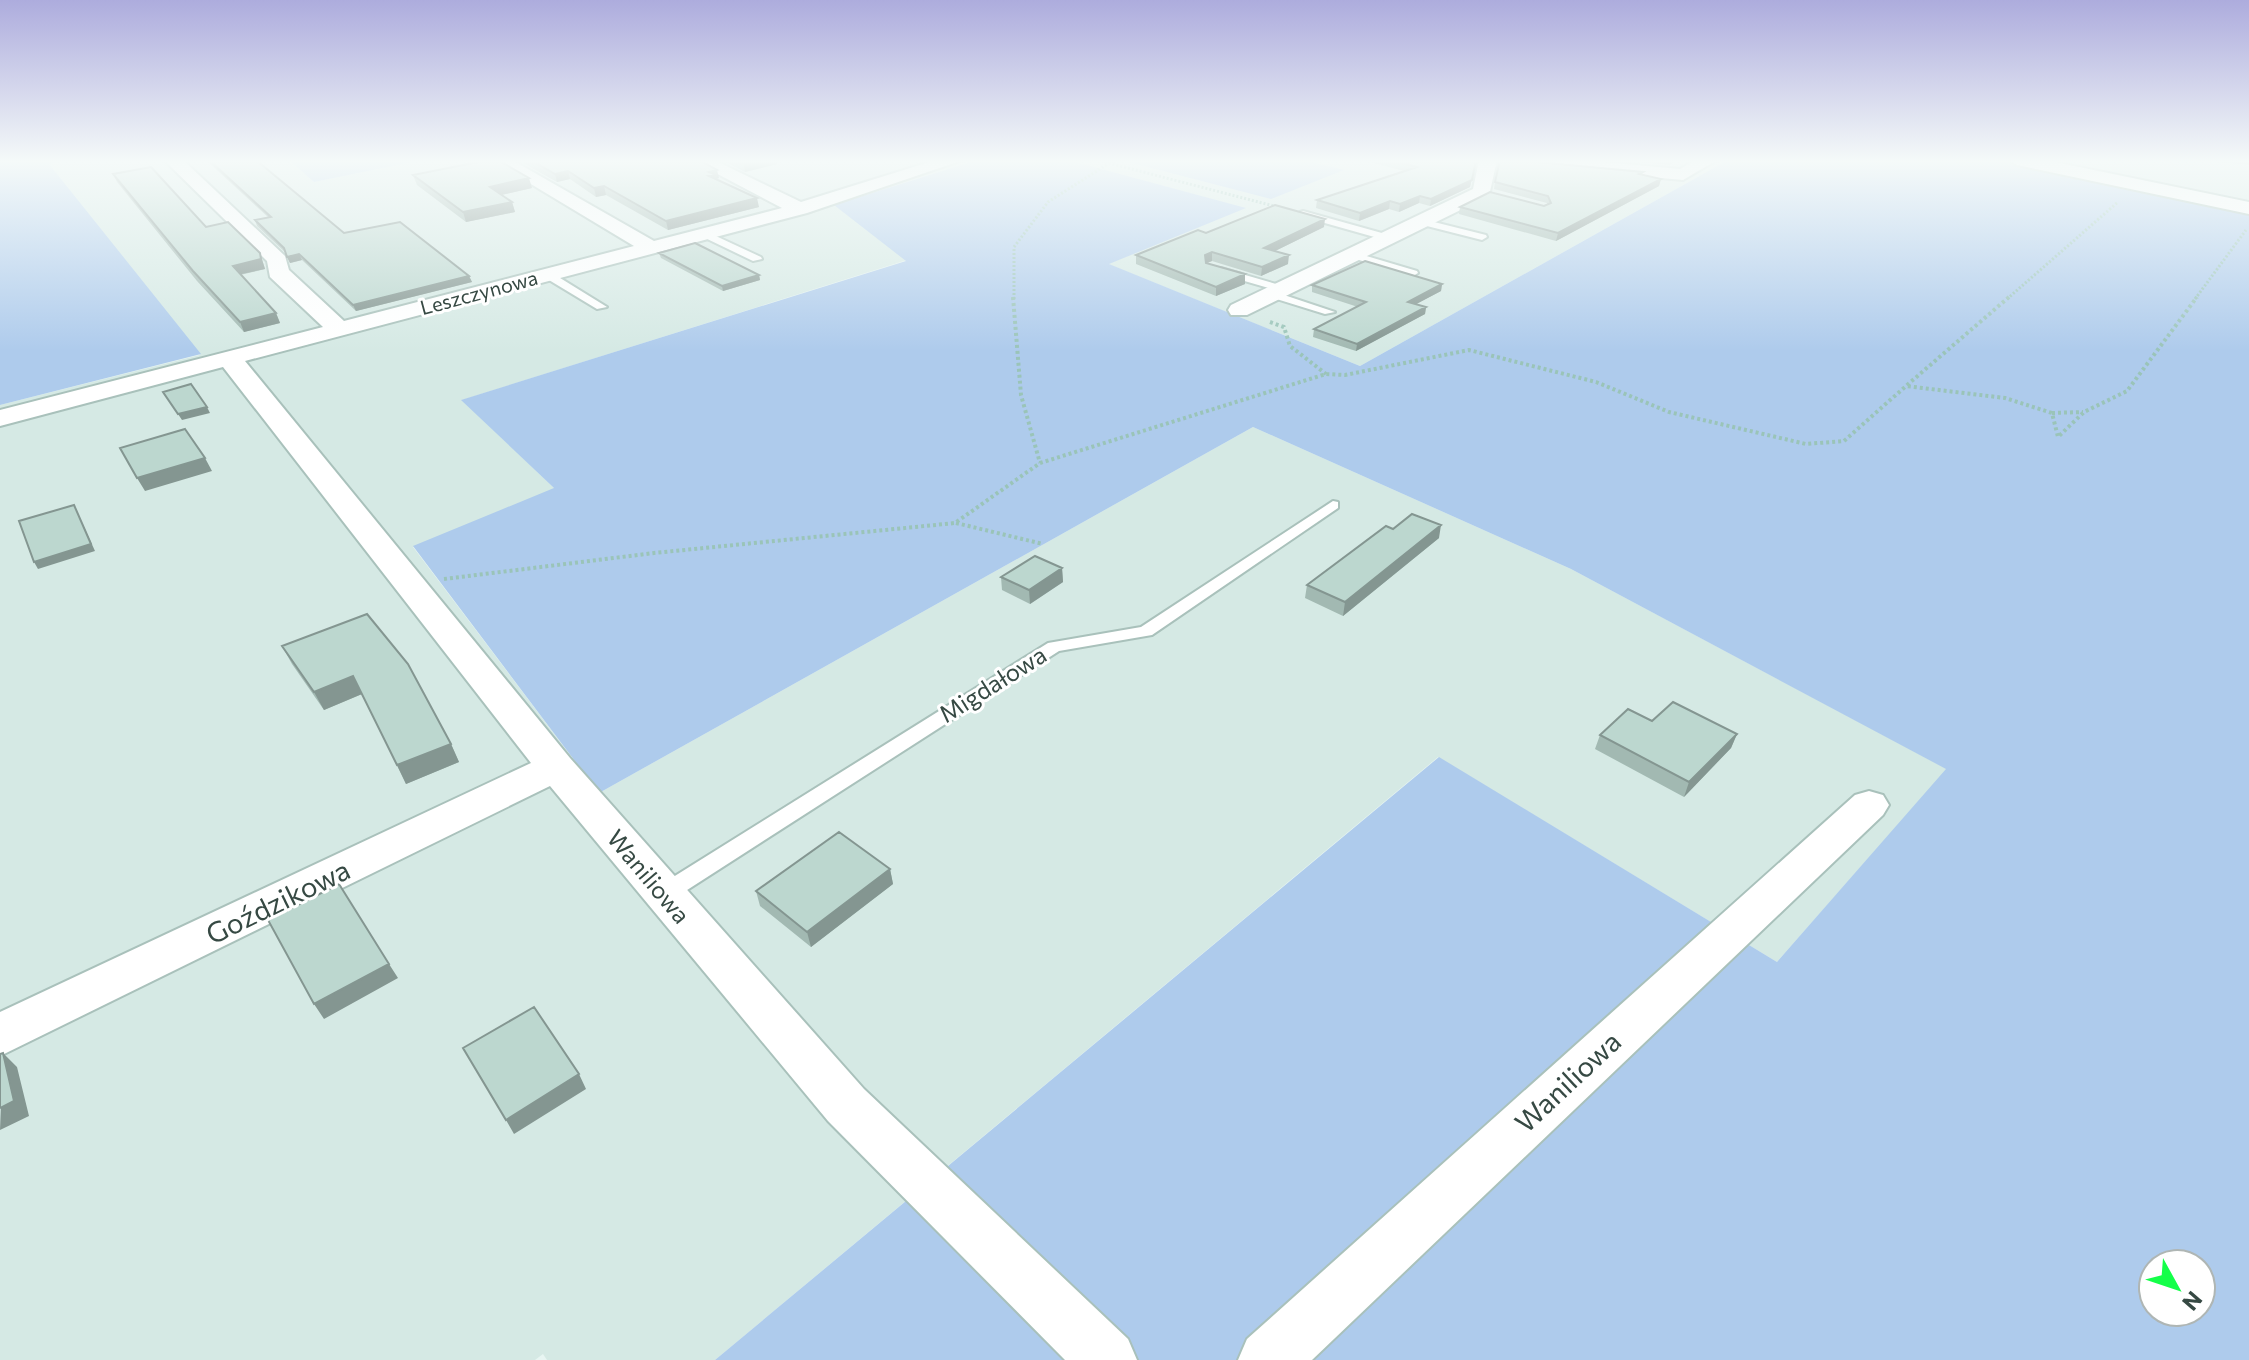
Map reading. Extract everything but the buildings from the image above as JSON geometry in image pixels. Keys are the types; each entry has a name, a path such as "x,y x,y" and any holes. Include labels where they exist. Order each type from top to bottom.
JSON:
{"street":[{"path":"239,223 278,260 278,272 340,330"},
{"path":"609,223 652,248"},
{"name":"Leszczynowa","path":"0,418 745,223"},
{"path":"1239,310 1418,223"},
{"name":"Waniliowa","path":"229,358 556,767 662,895 846,1105 1107,1360"},
{"name":"Goździkowa","path":"0,1035 556,767"},
{"name":"Waniliowa","path":"1268,1360 1869,805"}],"lane":[{"path":"1336,223 1385,237"},
{"path":"1428,223 1482,237"},
{"path":"705,234 757,259"},
{"path":"1353,255 1413,273"},
{"path":"1211,267 1329,312"},
{"path":"548,275 601,307"},
{"name":"Migdałowa","path":"662,895 1054,647 1146,631 1333,505"}],"path":[{"path":"1032,223 1014,247 1012,278 1021,395 1040,463"},
{"path":"955,523 1040,463 1326,374 1345,375 1469,350 1596,382 1669,412 1806,444 1844,441 2094,223"},
{"path":"2052,413 2058,437 2084,412 2127,391 2249,226"},
{"path":"1239,310 1284,327 1290,346 1326,374"},
{"path":"1906,386 2005,398 2052,413 2084,412"},
{"path":"409,583 654,553 955,523 1043,544"}],"shaded area":[{"path":"0,223 97,223 201,354 0,405"},
{"path":"95,223 859,223 907,260 462,400 555,489 413,547 599,793 1253,427 1571,569 1947,769 1777,962 1438,757 715,1360 547,1360 543,1354 535,1360 0,1360 0,405 200,355"},
{"path":"858,223 1208,223 1109,264 1360,366 1615,223 2249,223 2249,1360 715,1360 1439,757 1777,962 1946,769 1571,569 1253,427 599,793 413,546 554,488 461,400 906,261"},
{"path":"1206,223 1615,223 1360,366 1108,264"}]}
